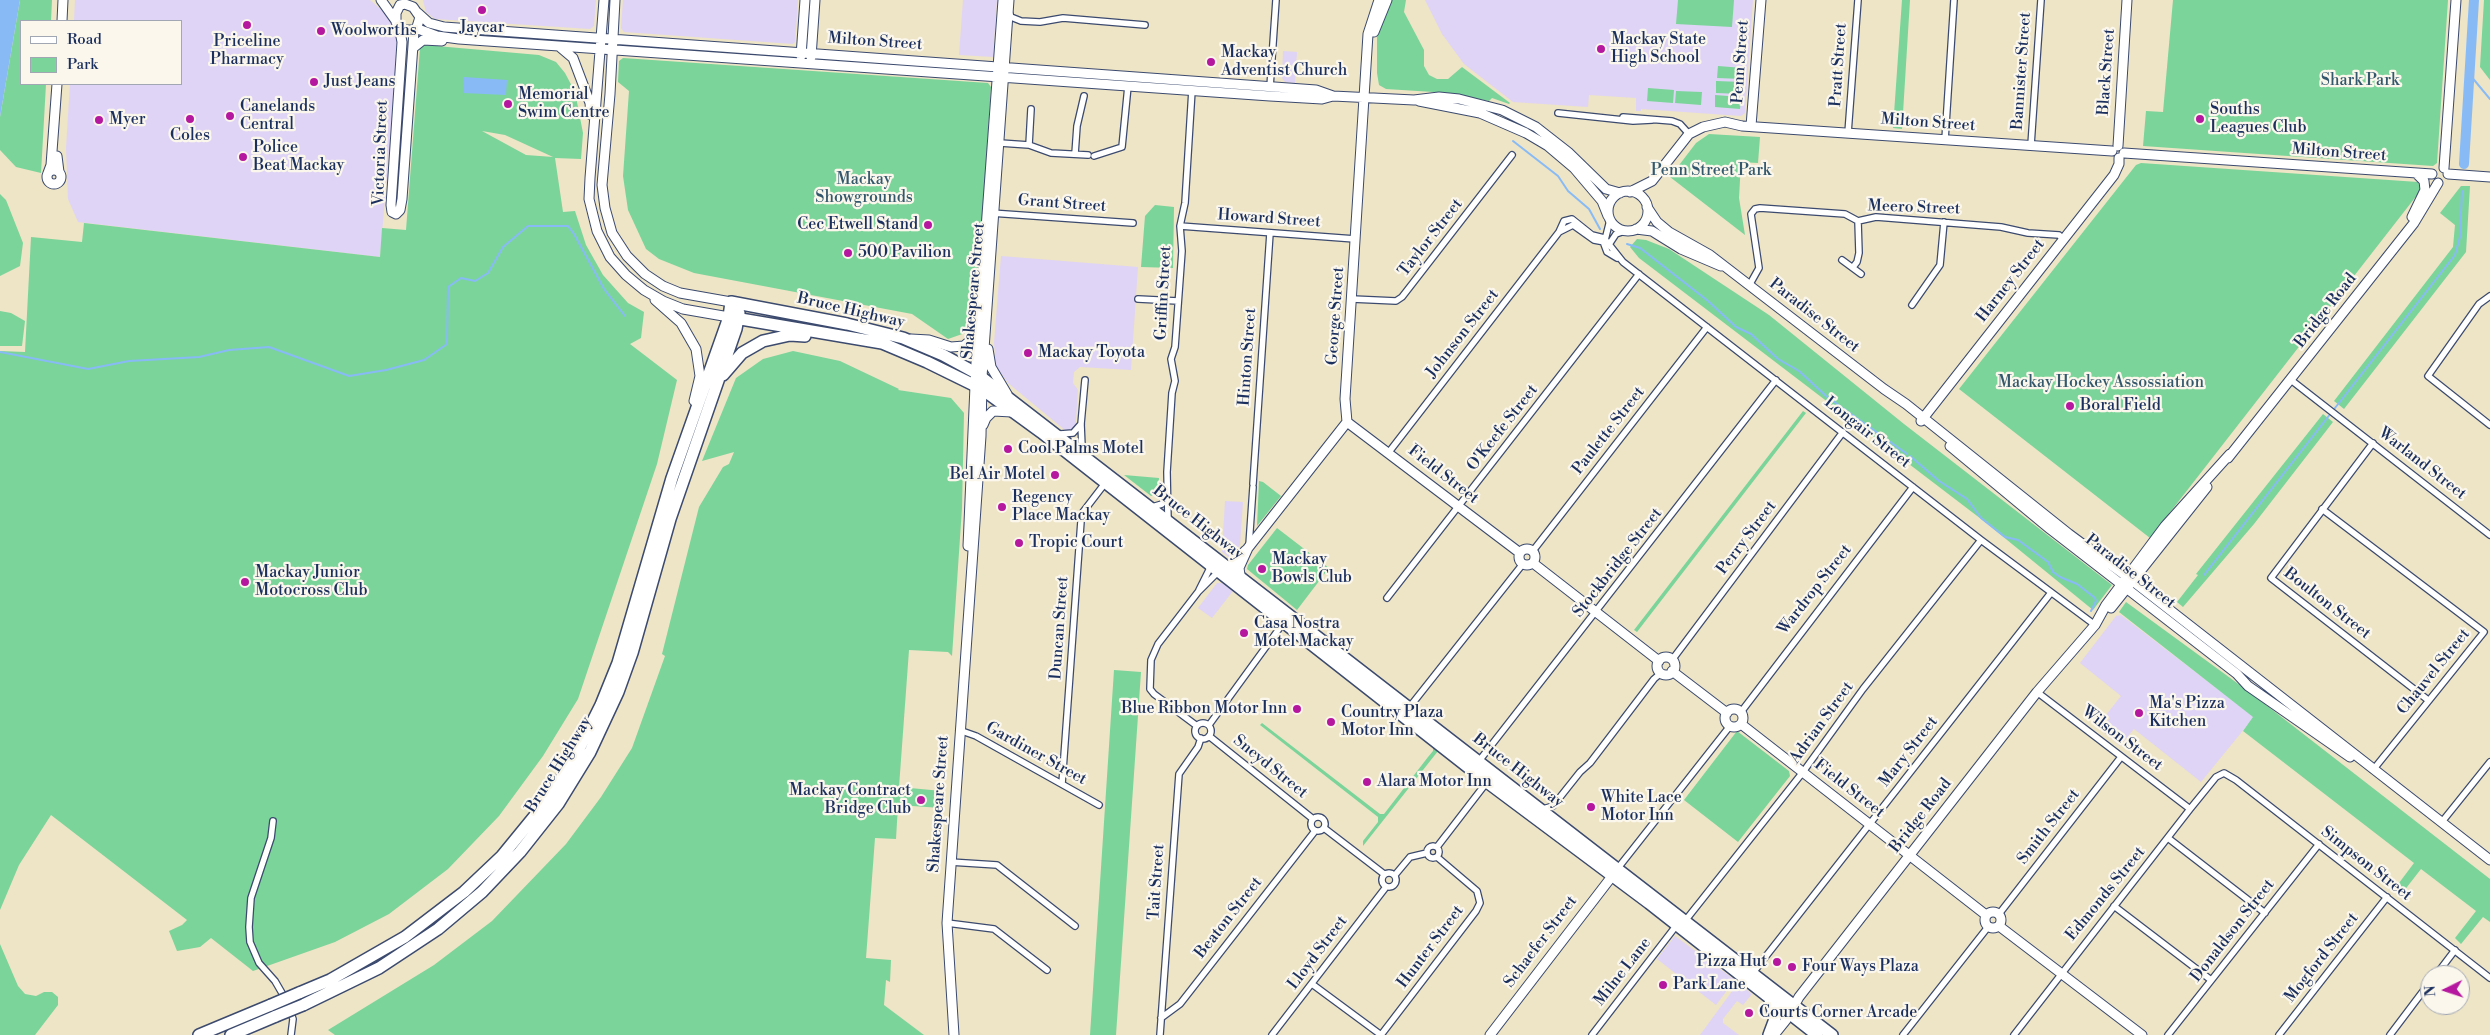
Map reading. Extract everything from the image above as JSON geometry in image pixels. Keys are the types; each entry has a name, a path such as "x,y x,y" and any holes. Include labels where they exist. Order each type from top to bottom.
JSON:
{"highway":[{"name":"Bruce Highway","path":"199,1035 241,1018 303,1005 379,968 438,929 482,892 514,859 558,804 590,752 618,692 632,653 670,519 715,390 736,303 847,324 903,338 943,355 979,381 1209,564 1240,575 1407,711 1487,782 1615,872 1770,998 1832,1035"},
{"name":"Bruce Highway","path":"733,318 882,343 979,381 1008,396 1169,521 1232,576 1268,604 1282,620 1480,762 1556,820 1615,872"},
{"name":"Bruce Highway","path":"231,1035 246,1029 299,993 330,980 405,937 456,898 502,856 547,801 594,721 618,663 672,478 733,318"},
{"path":"715,390 727,368 742,353 763,341 777,337 806,336 906,353"},
{"name":"Bruce Highway","path":"1680,923 1752,974 1817,1035"},
{"path":"1769,1035 1775,1019 1770,998"}],"street":[{"path":"62,20 63,0"},
{"path":"66,20 68,0"},
{"path":"381,0 398,24 404,30 416,30 420,19 416,8 399,3 396,13 398,24"},
{"path":"604,0 590,199 597,231 610,257 681,323 696,349 699,362 698,386 672,478"},
{"path":"615,0 614,38 602,185 605,208 612,233 627,256 645,274 662,286 680,293 736,303"},
{"path":"805,0 806,57"},
{"path":"806,57 815,0"},
{"name":"Shakespeare Street","path":"953,1031 946,923 981,436 979,381 982,283 1000,143 1003,0"},
{"name":"Shakespeare Street","path":"969,584 968,502 985,334 1002,71 1010,0"},
{"path":"1270,91 1276,0"},
{"name":"George Street","path":"1347,422 1344,406 1366,98 1369,28 1379,0"},
{"name":"George Street","path":"1369,51 1375,27 1387,0"},
{"name":"Penn Street","path":"1746,126 1760,0"},
{"name":"Pratt Street","path":"1848,133 1858,0"},
{"path":"1945,140 1954,0"},
{"name":"Bannister Street","path":"2031,145 2040,0"},
{"name":"Black Street","path":"2118,152 2127,0"},
{"path":"2456,0 2446,171 2445,181 2438,183 2434,181 2432,174 2436,168 2446,171 2490,177"},
{"name":"Milton Street","path":"416,8 436,26 614,38 806,57 1270,91 1322,99 1333,96 1414,100 1480,113 1516,128 1548,146 1570,164 1594,190 1609,218"},
{"path":"1008,12 1021,21 1040,22 1062,18 1145,25"},
{"path":"1008,28 1021,21"},
{"name":"Victoria Street","path":"398,24 402,42 391,205 392,212 396,214 400,210 402,199 413,48 416,30"},
{"name":"Milton Street","path":"416,30 440,37 613,50 806,57"},
{"path":"413,48 423,40 452,42 469,39"},
{"path":"556,45 564,49 573,58 590,104 592,152"},
{"name":"Milton Street","path":"1002,71 1128,86 1193,86"},
{"path":"57,85 51,165 48,173 48,181 55,185 61,180 56,162 62,85"},
{"path":"1000,143 1029,145 1051,152 1091,156 1122,147 1128,86"},
{"name":"Griffin Street","path":"1169,521 1166,496 1171,410 1175,382 1171,358 1175,347 1182,251 1180,226 1185,202 1193,86"},
{"path":"1075,154 1077,126 1084,96"},
{"name":"Milton Street","path":"1414,100 1439,97 1459,99 1489,106 1520,118 1557,141 1606,189 1620,193"},
{"path":"1029,145 1031,109"},
{"path":"1558,113 1680,124 1689,134 1652,181 1644,222 1636,229 1625,231 1606,241"},
{"name":"Milton Street","path":"1689,134 1703,127 1716,125 1724,128 1746,126 2432,174"},
{"name":"Harney Street","path":"1922,420 2114,175 2119,164 2118,152"},
{"name":"Taylor Street","path":"1352,299 1396,301 1402,297 1512,155"},
{"path":"48,173 52,170 59,172"},
{"path":"2403,237 2425,190 2424,181 2416,173"},
{"path":"1606,241 1610,202 1620,193 1630,192 1652,181"},
{"name":"Bridge Road","path":"1774,1035 2037,692 2097,623 2106,605 2128,583 2165,526 2230,454 2291,380 2403,237 2438,183"},
{"path":"1630,192 1641,197 1646,205"},
{"name":"Paradise Street","path":"1646,205 1657,222 1669,232 1710,254 1726,268 1750,284 1922,420 2050,529 2128,583 2256,691 2339,750 2370,768 2490,860"},
{"name":"Meero Street","path":"1750,284 1759,268 1751,219 1755,209 1845,214 1858,221 1876,217 2008,227 2028,233 2059,235 2063,239"},
{"name":"Grant Street","path":"992,213 1133,222"},
{"path":"1609,218 1615,227 1625,231"},
{"name":"Longair Street","path":"1559,232 1563,222 1572,219 1592,235 1606,241 1608,253 1639,274 2050,594 2097,623"},
{"path":"1853,267 1857,262 1859,253 1858,221"},
{"path":"1912,305 1940,265 1944,222"},
{"name":"Howard Street","path":"1180,226 1355,239"},
{"name":"Paradise Street","path":"1636,229 1652,231 1681,249 1726,268"},
{"name":"Hinton Street","path":"1249,548 1270,232"},
{"name":"Johnson Street","path":"1389,452 1559,232"},
{"path":"1842,260 1861,274"},
{"name":"O'Keefe Street","path":"1387,598 1639,274"},
{"path":"903,338 929,340 952,347 964,346 971,340 974,330 982,283"},
{"path":"644,290 663,301 684,309 733,318"},
{"path":"2490,296 2479,304 2428,376 2490,426"},
{"path":"1138,299 1178,301"},
{"name":"Paulette Street","path":"1532,552 1707,327"},
{"path":"985,334 991,367 1008,396"},
{"path":"1085,380 1081,424 1082,447 1088,458"},
{"name":"Stockbridge Street","path":"1480,762 1776,380"},
{"name":"Warland Street","path":"2291,380 2490,535"},
{"path":"981,436 986,418 993,411 1017,413"},
{"path":"1240,575 1239,568 1249,548 1347,422"},
{"name":"Field Street","path":"1347,422 1520,553"},
{"path":"1056,433 1069,434 1081,424"},
{"name":"Perry Street","path":"1672,660 1843,432"},
{"name":"Boulton Street","path":"2373,443 2271,578 2428,700"},
{"name":"Duncan Street","path":"1062,784 1081,521 1083,512 1106,482"},
{"name":"Wardrop Street","path":"1741,712 1912,487"},
{"path":"1151,507 1162,504 1166,496"},
{"name":"Chauvel Street","path":"2322,509 2484,632 2370,768"},
{"name":"Adrian Street","path":"1680,923 1803,772 1870,681 1981,540"},
{"path":"1197,726 1154,694 1149,682 1151,660 1158,644 1198,592 1249,548"},
{"path":"1526,549 1532,552 1535,557 1533,563 1528,566 1522,564 1518,558 1520,553 1526,549"},
{"path":"1533,563 1659,660"},
{"path":"1198,592 1209,570 1209,564"},
{"path":"1407,711 1522,564"},
{"name":"Mary Street","path":"1752,974 2050,594"},
{"path":"1209,725 1282,620"},
{"path":"1541,809 1550,808 1557,801 1590,763 1654,679 1661,673 1666,674 1672,671 1674,665 1672,660 1665,657 1659,660 1657,666 1661,673"},
{"path":"1672,671 1727,713"},
{"name":"Wilson Street","path":"2037,692 2190,809"},
{"path":"1734,709 1741,712 1744,718 1741,724 1736,727 1730,726 1725,719 1727,713 1734,709"},
{"path":"1197,726 1203,723 1209,725"},
{"name":"Field Street","path":"1741,724 1986,915"},
{"path":"1197,726 1196,734 1201,738 1209,736 1211,730 1209,725"},
{"path":"1615,872 1730,726"},
{"name":"Gardiner Street","path":"959,730 976,736 1099,805"},
{"name":"Sneyd Street","path":"1209,736 1313,819"},
{"name":"Tait Street","path":"1160,1035 1179,774 1198,747 1201,738"},
{"name":"Smith Street","path":"1999,914 2122,757"},
{"path":"2441,823 2490,762"},
{"name":"Edmonds Street","path":"2014,1035 2061,972 2190,809 2216,777 2224,773"},
{"name":"Simpson Street","path":"2224,773 2236,780 2490,978"},
{"path":"1437,848 1487,782"},
{"path":"1556,820 1557,801"},
{"path":"1323,818 1324,828 1315,831 1311,826 1313,819 1323,818"},
{"path":"273,821 271,838 251,898 250,942 259,963 283,992 293,1019 291,1035"},
{"path":"1324,828 1384,874 1391,873 1395,875"},
{"name":"Beaton Street","path":"1161,1018 1180,1004 1315,831"},
{"path":"2168,838 2265,913"},
{"name":"Donaldson Street","path":"2168,1035 2319,844"},
{"path":"1384,874 1382,882 1386,887 1395,884 1395,875 1410,857 1427,853 1431,846 1437,848"},
{"path":"1427,853 1431,858 1437,857 1439,853 1437,848"},
{"name":"Hunter Street","path":"1381,1035 1476,911 1480,903 1477,891 1437,857"},
{"path":"950,862 997,865 1075,926"},
{"name":"Schaefer Street","path":"1490,1035 1615,872"},
{"name":"Lloyd Street","path":"1272,1035 1386,887"},
{"name":"Mogford Street","path":"2278,1035 2387,898"},
{"path":"2114,906 2211,980"},
{"path":"1992,912 1999,914 2001,920 1999,926 1994,928 1988,927 1984,921 1986,915 1992,912"},
{"path":"946,923 959,923 994,929 1047,970"},
{"name":"Milne Lane","path":"1592,1035 1680,923"},
{"path":"1999,926 2142,1035"},
{"path":"1903,1035 1988,927"},
{"path":"2444,965 2455,950"},
{"path":"1312,984 1381,1035"},
{"path":"2390,1035 2420,995"}],"shaded area":[{"name":"Canelands Central","path":"75,0 370,0 385,13 399,35 380,257 78,222 68,199 66,148 70,85 182,85 182,20 74,20"},
{"path":"423,0 596,0 594,26 590,29 435,19 426,12"},
{"path":"623,0 798,0 795,42 793,44 624,32 621,28"},
{"path":"963,0 997,0 993,57 959,55"},
{"name":"Mackay State High School","path":"1425,0 1753,0 1745,113 1741,116 1641,109 1641,111 1636,111 1636,98 1589,95 1588,107 1513,102 1464,64 1442,34"},
{"path":"1283,51 1297,52 1295,83 1285,82 1282,78"},
{"path":"1001,256 1138,267 1131,370 1080,367 1074,372 1073,383 1078,390 1075,434 1072,436 1008,383 996,366 994,343"},
{"path":"1225,501 1243,502 1240,545 1230,558 1222,552"},
{"path":"1217,583 1222,583 1233,591 1212,618 1198,608"},
{"path":"2121,615 2254,717 2201,782 2134,729 2120,746 2101,730 2110,718 2106,715 2121,696 2080,663 2116,616"},
{"path":"1675,936 1735,980 1716,1005 1657,959"},
{"path":"1738,983 1752,994 1743,1005 1737,1001 1723,1019 1723,1023 1739,1035 1700,1035"}],"green space":[{"path":"20,0 52,0 51,20 20,20 20,85 46,85 41,173 16,167 0,150 0,117"},
{"path":"1391,0 1406,0 1404,12 1424,50 1424,66 1429,75 1437,79 1448,79 1462,67 1510,103 1492,98 1489,101 1449,93 1386,89 1379,85 1377,73 1377,36"},
{"path":"1678,0 1734,0 1732,27 1676,24"},
{"path":"1902,0 1910,0 1902,129 1893,128"},
{"name":"Shark Park","path":"2173,0 2448,0 2437,163 2433,166 2143,146 2146,111 2163,112"},
{"path":"2484,0 2490,0 2490,80 2480,67"},
{"path":"425,45 539,55 556,62 565,73 575,92 583,133 581,159 555,158 563,212 575,211 586,245 603,275 628,303 644,312 641,338 630,344 677,380 657,464 578,699 543,756 499,816 448,869 389,914 335,942 253,971 211,938 200,947 177,951 169,931 182,925 187,920 51,815 19,865 0,910 0,351 25,352 31,237 82,242 84,223 380,257 382,228 406,230 420,48","holes":["482,131 505,135 553,157 526,155"]},
{"name":"Mackay Showgrounds","path":"623,58 988,83 991,87 979,272 968,332 948,339 912,314 694,273 659,259 646,249 628,210 623,176 629,91 618,82 619,61"},
{"path":"1718,66 1743,68 1742,79 1717,78"},
{"path":"1716,81 1742,82 1741,94 1716,93"},
{"path":"1648,88 1674,90 1673,103 1647,101"},
{"path":"1676,91 1702,92 1701,105 1675,103"},
{"path":"1715,95 1741,97 1740,109 1715,107"},
{"name":"Penn Street Park","path":"1709,134 1760,137 1758,163 1741,162 1739,198 1745,235 1670,177 1696,143"},
{"name":"Mackay Hockey Assossiation","path":"2141,163 2418,182 2421,190 2150,538 1959,389 2136,165"},
{"path":"2461,186 2470,186 2466,252 2344,409 2334,401 2453,247 2455,225 2440,213"},
{"path":"0,194 6,200 23,243 20,266 0,276"},
{"path":"1155,205 1174,207 1173,268 1141,267 1145,216"},
{"path":"1637,239 1646,240 1669,249 1769,315 1904,424 2112,585 2093,610 1985,522 1639,258 1630,247"},
{"path":"0,311 11,313 25,321 22,346 0,346"},
{"path":"793,351 840,361 898,390 951,398 964,413 962,508 952,656 948,652 909,650 899,787 942,791 941,808 898,805 896,839 875,838 866,958 891,960 890,982 886,980 884,1005 924,1035 335,1035 328,1030 434,965 492,921 566,844 601,797 632,748 665,656 662,654 699,507 723,467 729,464 734,452 702,461 736,378 763,359"},
{"path":"1803,411 1806,413 1637,632 1634,630"},
{"path":"2323,414 2333,422 2254,524 2183,607 2177,602 2198,575 2196,574"},
{"path":"1124,475 1159,478 1158,493 1151,496"},
{"path":"1259,481 1281,496 1257,526"},
{"name":"Mackay Bowls Club","path":"1277,528 1329,568 1297,610 1247,569 1248,565"},
{"path":"2126,602 2248,691 2490,879 2490,922 2483,917 2461,944 2455,938 2476,911 2421,869 2400,896 2393,891 2414,863 2243,731 2253,717 2119,612"},
{"path":"1114,670 1141,672 1116,1035 1090,1035"},
{"path":"1262,723 1380,814 1384,814 1433,751 1433,746 1438,751 1363,846 1363,841 1378,822 1378,817 1260,725"},
{"path":"1737,731 1789,771 1790,776 1738,842 1684,800"},
{"path":"0,944 18,986 25,994 36,996 44,992 52,992 58,997 58,1005 35,1035 0,1035"}],"water":[{"path":"0,0 20,0 0,117"},
{"path":"464,77 507,80 506,95 463,93"}],"waterway":[{"path":"2464,164 2474,0"},
{"path":"2470,75 2490,99"},
{"path":"1513,141 1558,176 1568,191 1589,209 1600,229"},
{"path":"2204,575 2455,255 2460,237 2462,191"},
{"path":"0,352 88,369 129,361 199,357 229,350 269,347 349,376 386,370 424,360 447,344 448,287 461,278 475,281 488,273 503,247 528,226 568,226 604,289 625,316"},
{"path":"1627,244 1640,248 1708,301 1736,327 1751,334 1778,359 1799,371 1826,396 1907,454"},
{"path":"1910,456 1939,481 1967,499 1981,518 2005,537 2018,540 2048,562 2053,572 2077,584 2095,598 2096,601 2091,611"}],"place":[{"name":"Jaycar","path":"482,10"},
{"name":"Priceline Pharmacy","path":"247,25"},
{"name":"Woolworths","path":"321,31"},
{"name":"Mackay State High School","path":"1601,49"},
{"name":"Mackay Adventist Church","path":"1211,62"},
{"name":"Just Jeans","path":"314,82"},
{"name":"Memorial Swim Centre","path":"508,104"},
{"name":"Canelands Central","path":"230,116"},
{"name":"Coles","path":"190,119"},
{"name":"Souths Leagues Club","path":"2200,119"},
{"name":"Myer","path":"99,120"},
{"name":"Police Beat Mackay","path":"243,157"},
{"name":"Cec Etwell Stand","path":"928,225"},
{"name":"500 Pavilion","path":"848,253"},
{"name":"Mackay Toyota","path":"1028,353"},
{"name":"Boral Field","path":"2070,406"},
{"name":"Cool Palms Motel","path":"1008,449"},
{"name":"Bel Air Motel","path":"1055,475"},
{"name":"Regency Place Mackay","path":"1002,507"},
{"name":"Tropic Court","path":"1019,543"},
{"name":"Mackay Bowls Club","path":"1262,569"},
{"name":"Mackay Junior Motocross Club","path":"245,582"},
{"name":"Casa Nostra Motel Mackay","path":"1244,633"},
{"name":"Blue Ribbon Motor Inn","path":"1297,709"},
{"name":"Ma's Pizza Kitchen","path":"2139,713"},
{"name":"Country Plaza Motor Inn","path":"1331,722"},
{"name":"Alara Motor Inn","path":"1367,782"},
{"name":"Mackay Contract Bridge Club","path":"921,800"},
{"name":"White Lace Motor Inn","path":"1591,807"},
{"name":"Pizza Hut","path":"1777,962"},
{"name":"Four Ways Plaza","path":"1792,967"},
{"name":"Park Lane","path":"1663,985"},
{"name":"Courts Corner Arcade","path":"1749,1013"}]}
